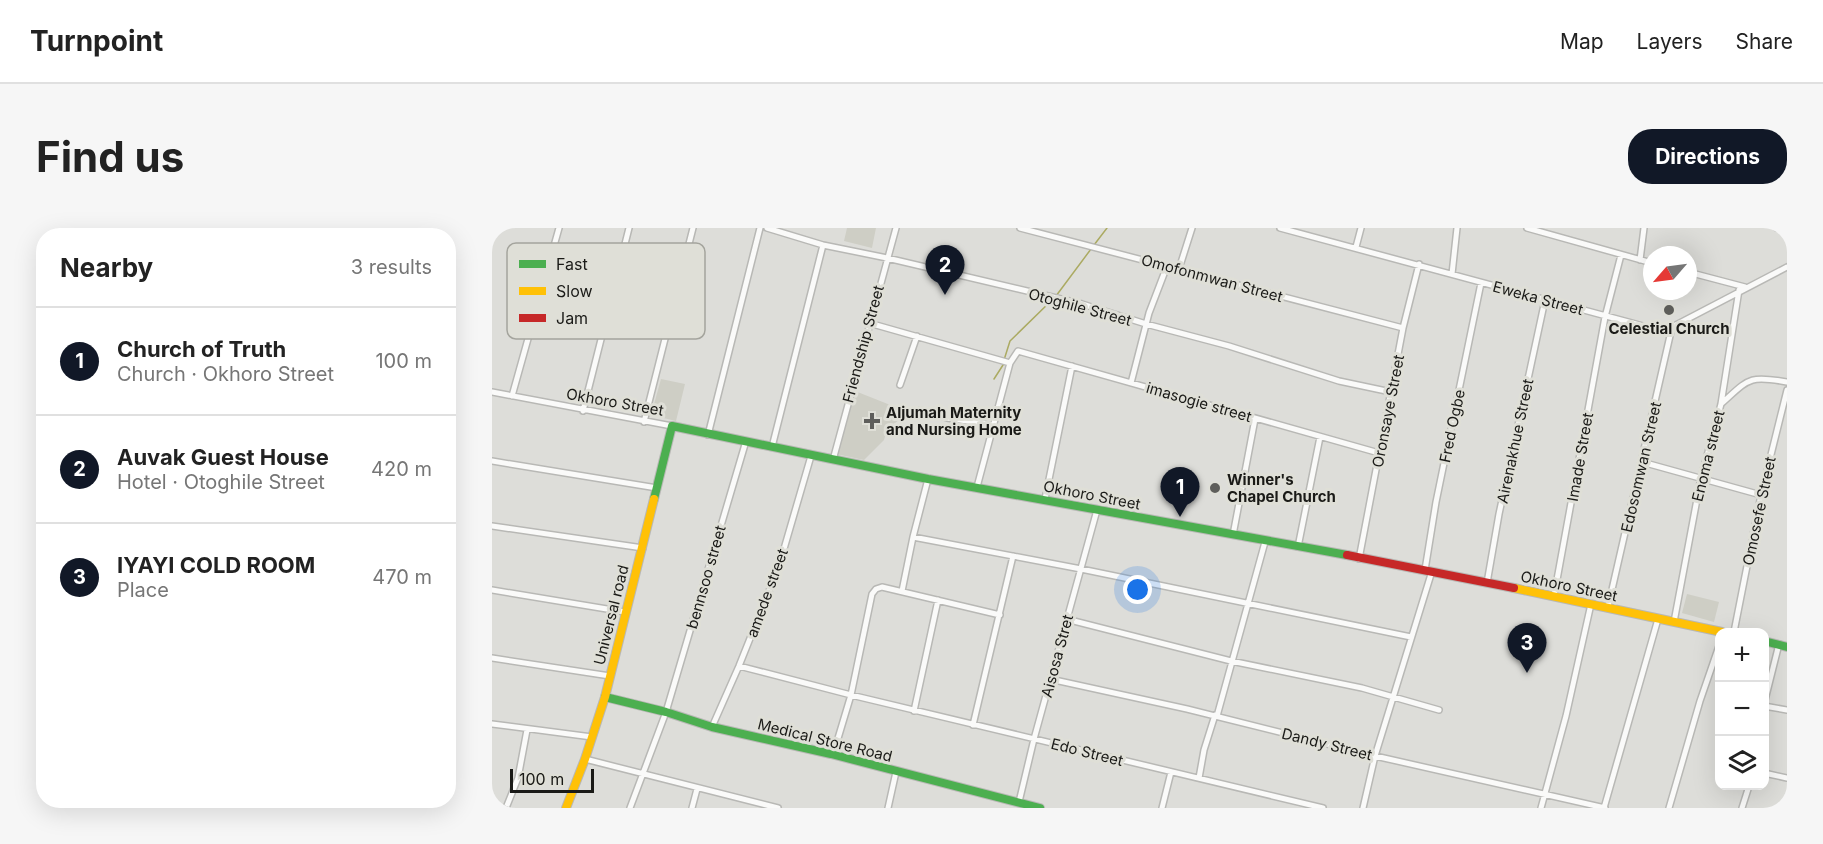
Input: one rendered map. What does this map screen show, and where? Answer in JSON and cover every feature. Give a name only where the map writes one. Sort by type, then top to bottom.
[{"type":"street","points":[[555,243],[559,228]]},
{"type":"street","points":[[625,243],[629,228]]},
{"type":"street","points":[[689,243],[693,228]]},
{"type":"street","points":[[708,435],[760,228]]},
{"type":"street","name":"Otoghile Street","points":[[767,228],[823,245],[1082,304],[1229,346],[1339,381],[1391,392]]},
{"type":"street","name":"Friendship Street","points":[[832,460],[896,228]]},
{"type":"street","name":"Omofonmwan Street","points":[[1020,228],[1403,328]]},
{"type":"street","points":[[1179,269],[1192,228]]},
{"type":"street","name":"Eweka Street","points":[[1280,228],[1419,264],[1605,317],[1647,327],[1672,327]]},
{"type":"street","points":[[1356,247],[1360,228]]},
{"type":"street","points":[[1452,274],[1456,228]]},
{"type":"street","points":[[1527,228],[1547,231],[1643,261]]},
{"type":"street","points":[[1640,260],[1644,228]]},
{"type":"street","points":[[1777,228],[1787,231]]},
{"type":"street","points":[[772,447],[823,245]]},
{"type":"street","name":"Imade Street","points":[[1554,596],[1605,317],[1621,255]]},
{"type":"street","name":"Oronsaye Street","points":[[1359,559],[1403,328],[1419,264]]},
{"type":"street","points":[[1131,383],[1146,324],[1167,266]]},
{"type":"street","points":[[1672,327],[1787,267]]},
{"type":"street","points":[[1697,275],[1742,289]]},
{"type":"street","name":"Fred Ogbe","points":[[1363,808],[1375,756],[1394,698],[1428,570],[1436,502],[1481,283]]},
{"type":"street","name":"Enoma street","points":[[1674,622],[1701,478],[1721,404],[1742,289]]},
{"type":"street","name":"Airenakhue Street","points":[[1487,583],[1499,514],[1545,300]]},
{"type":"street","points":[[869,322],[1011,363],[977,487]]},
{"type":"street","name":"Edosomwan Street","points":[[1608,607],[1672,327]]},
{"type":"street","points":[[900,385],[916,336]]},
{"type":"street","points":[[512,396],[528,339]]},
{"type":"street","points":[[583,411],[601,339]]},
{"type":"street","points":[[644,422],[665,339]]},
{"type":"street","name":"imasogie street","points":[[1011,363],[1018,351],[1379,453]]},
{"type":"street","points":[[1045,499],[1072,366]]},
{"type":"street","points":[[1721,404],[1749,380],[1766,378],[1787,382]]},
{"type":"street","name":"Omosefe Street","points":[[1735,628],[1761,495],[1787,390]]},
{"type":"street","name":"Okhoro Street","points":[[492,393],[672,426],[928,479],[1428,570],[1715,631]]},
{"type":"street","points":[[920,410],[947,418],[994,425]]},
{"type":"street","points":[[1233,536],[1255,419]]},
{"type":"street","name":"Universal road","points":[[566,808],[605,697],[672,426]]},
{"type":"street","points":[[1298,547],[1320,437]]},
{"type":"street","name":"bennsoo street","points":[[630,808],[666,712],[746,441]]},
{"type":"street","name":"amede street","points":[[712,727],[779,566],[811,456]]},
{"type":"street","points":[[492,461],[657,488]]},
{"type":"street","points":[[1642,462],[1761,495]]},
{"type":"street","points":[[902,591],[928,479]]},
{"type":"street","name":"Aisosa Stret","points":[[1023,805],[1034,739],[1097,510]]},
{"type":"street","points":[[492,526],[643,548]]},
{"type":"street","points":[[913,537],[1081,569],[1411,638]]},
{"type":"street","points":[[1199,778],[1204,750],[1216,716],[1265,542]]},
{"type":"street","points":[[973,725],[1013,556]]},
{"type":"street","points":[[833,755],[851,695],[872,594],[876,589],[882,587],[902,591],[1000,615]]},
{"type":"street","points":[[492,590],[625,612]]},
{"type":"street","points":[[914,711],[938,600]]},
{"type":"street","points":[[1541,808],[1566,716],[1591,604]]},
{"type":"street","points":[[1604,808],[1658,619]]},
{"type":"street","points":[[1066,620],[1231,661],[1362,688],[1439,710]]},
{"type":"street","points":[[1769,689],[1783,645]]},
{"type":"street","points":[[1669,808],[1715,655]]},
{"type":"street","points":[[492,658],[610,676]]},
{"type":"street","name":"Edo Street","points":[[739,666],[914,711],[1318,808]]},
{"type":"street","name":"Dandy Street","points":[[1050,679],[1604,808]]},
{"type":"street","name":"Medical Store Road","points":[[605,697],[666,712],[712,727],[833,755],[1040,808]]},
{"type":"street","points":[[1769,706],[1787,710]]},
{"type":"street","points":[[492,724],[592,737]]},
{"type":"street","points":[[506,808],[518,778],[527,730]]},
{"type":"street","points":[[585,759],[761,806],[778,808]]},
{"type":"street","points":[[888,808],[896,772]]},
{"type":"street","points":[[1162,808],[1171,772]]},
{"type":"street","points":[[1769,774],[1787,778]]},
{"type":"street","points":[[692,808],[698,789]]},
{"type":"street","points":[[1742,808],[1748,790]]},
{"type":"shaded area","points":[[847,228],[876,228],[872,248],[844,241]]},
{"type":"shaded area","points":[[661,379],[685,384],[676,421],[651,415]]},
{"type":"shaded area","name":"Aljumah Maternity and Nursing Home","points":[[855,391],[908,412],[887,430],[884,440],[864,460],[836,454]]},
{"type":"shaded area","points":[[1687,594],[1719,602],[1714,622],[1682,613]]},
{"type":"waterway","points":[[1094,245],[1107,228]]},
{"type":"waterway","points":[[1056,296],[1091,249]]},
{"type":"waterway","points":[[1004,360],[1010,341],[1053,299]]},
{"type":"waterway","points":[[994,379],[1003,365]]},
{"type":"traffic: fast","points":[[654,499],[672,426],[928,479],[1347,555]]},
{"type":"traffic: fast","points":[[1769,642],[1787,647]]},
{"type":"traffic: fast","points":[[605,697],[666,712],[712,727],[831,754],[1040,808]]},
{"type":"traffic: slow","points":[[566,808],[605,697],[654,499]]},
{"type":"traffic: slow","points":[[1514,588],[1715,631]]},
{"type":"traffic: jam","points":[[1347,555],[1514,588]]},
{"type":"place","name":"Auvak Guest House","points":[[945,295]]},
{"type":"place","name":"Celestial Church","points":[[1669,310]]},
{"type":"place","name":"Aljumah Maternity and Nursing Home","points":[[872,421]]},
{"type":"place","name":"Winner's Chapel Church","points":[[1215,488]]},
{"type":"place","name":"Church of Truth","points":[[1180,517]]},
{"type":"place","name":"IYAYI COLD ROOM","points":[[1527,673]]}]
